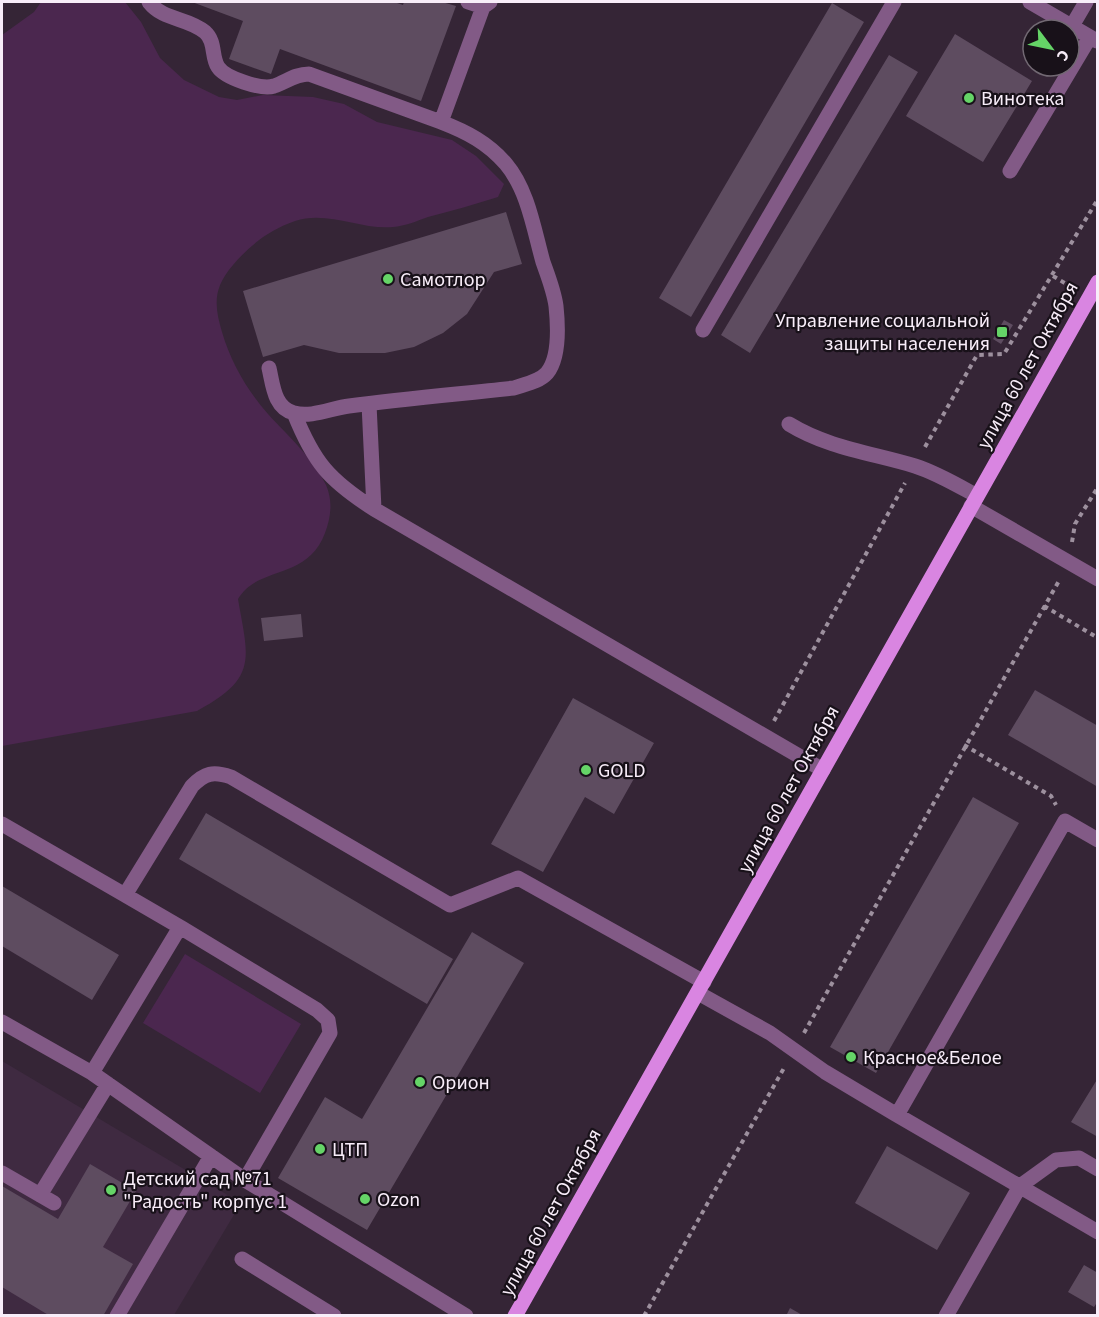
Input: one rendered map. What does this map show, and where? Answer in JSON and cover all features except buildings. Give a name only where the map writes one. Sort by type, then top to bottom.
[{"type":"main road","name":"улица 60 лет Октября","points":[[515,1316],[1098,282]]},
{"type":"street","points":[[149,2],[157,12],[195,26],[207,33],[213,44],[215,61],[219,69],[228,75],[264,87],[272,87],[302,74],[309,74],[463,130],[492,150],[506,165],[521,189],[556,304],[557,329],[554,360],[546,373],[535,381],[514,388],[369,404],[308,414],[294,413],[281,406],[274,394],[269,368]]},
{"type":"street","points":[[441,122],[487,4],[468,2]]},
{"type":"street","points":[[703,330],[894,2]]},
{"type":"street","points":[[1030,2],[1058,18]]},
{"type":"street","points":[[1077,18],[1086,2]]},
{"type":"street","points":[[1010,171],[1094,39],[1081,31]]},
{"type":"street","points":[[369,404],[374,509]]},
{"type":"street","points":[[294,413],[308,449],[328,476],[345,491],[823,770]]},
{"type":"street","points":[[789,424],[804,434],[837,446],[940,475],[974,501],[1098,579]]},
{"type":"street","points":[[125,895],[192,786],[202,775],[216,772],[231,777],[450,905],[518,878],[701,988],[825,1072],[1098,1233]]},
{"type":"street","points":[[897,1115],[1065,822],[1098,840]]},
{"type":"street","points":[[2,824],[180,927],[317,1010],[328,1020],[330,1033],[325,1046],[245,1180]]},
{"type":"street","points":[[92,1073],[180,927]]},
{"type":"street","points":[[2,1022],[92,1073],[245,1180],[466,1316]]},
{"type":"street","points":[[2,1173],[47,1199],[108,1084]]},
{"type":"street","points":[[117,1316],[211,1156]]},
{"type":"street","points":[[946,1316],[1020,1186],[1056,1160],[1079,1158],[1098,1169]]},
{"type":"street","points":[[242,1259],[334,1316]]},
{"type":"path","points":[[1075,524],[1098,487]]},
{"type":"path","points":[[644,1316],[1044,606],[1098,638]]},
{"type":"path","points":[[964,745],[1051,796],[1065,822]]},
{"type":"shaded area","points":[[41,2],[125,2],[141,22],[160,58],[184,80],[219,97],[237,100],[263,95],[313,97],[344,104],[377,122],[452,140],[476,156],[504,184],[498,197],[397,226],[369,226],[319,218],[295,221],[268,234],[239,258],[226,273],[217,297],[222,332],[230,355],[253,395],[321,475],[330,497],[329,521],[325,533],[317,548],[307,559],[258,581],[247,588],[238,599],[245,637],[244,665],[240,677],[217,699],[197,711],[2,746],[2,35],[34,12]]},
{"type":"shaded area","points":[[185,954],[301,1024],[260,1093],[143,1023]]},
{"type":"shaded area","name":"Детский сад №71 \"Радость\" корпус 1","points":[[2,1061],[241,1203],[174,1315],[2,1316]]},
{"type":"place","name":"Винотека","points":[[969,98]]},
{"type":"place","name":"Самотлор","points":[[388,279]]},
{"type":"place","name":"Управление социальной защиты населения","points":[[1002,332]]},
{"type":"place","name":"GOLD","points":[[586,770]]},
{"type":"place","name":"Красное&Белое","points":[[851,1057]]},
{"type":"place","name":"Орион","points":[[420,1082]]},
{"type":"place","name":"ЦТП","points":[[320,1149]]},
{"type":"place","name":"Детский сад №71 \"Радость\" корпус 1","points":[[111,1190]]},
{"type":"place","name":"Ozon","points":[[365,1199]]}]
